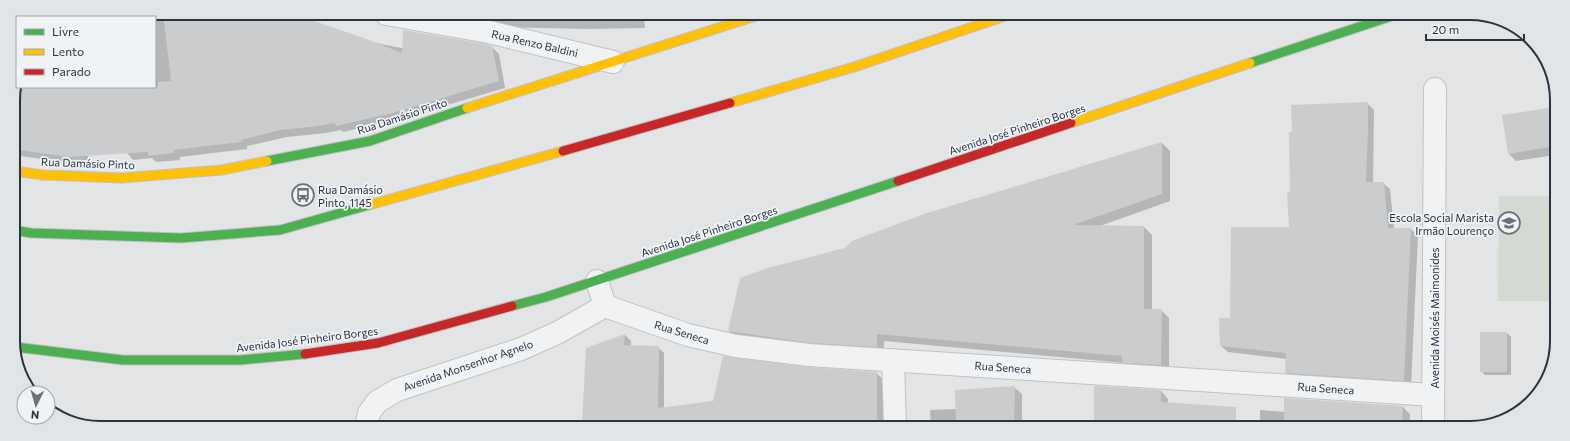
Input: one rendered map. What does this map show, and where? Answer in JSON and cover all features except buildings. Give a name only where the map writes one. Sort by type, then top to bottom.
[{"type":"main road","name":"Rua Damásio Pinto","points":[[20,172],[42,175],[121,178],[222,170],[370,141],[512,93],[743,20]]},
{"type":"main road","points":[[20,231],[31,233],[181,238],[280,230],[538,158],[854,67],[993,20]]},
{"type":"main road","name":"Avenida José Pinheiro Borges","points":[[21,348],[123,360],[241,360],[304,354],[378,343],[538,300],[597,281],[1380,20]]},
{"type":"street","name":"Rua Renzo Baldini","points":[[420,20],[489,32],[613,62]]},
{"type":"street","name":"Avenida Moisés Maimonides","points":[[1434,421],[1435,89]]},
{"type":"street","points":[[597,281],[605,306]]},
{"type":"street","name":"Rua Seneca","points":[[605,306],[688,335],[736,346],[809,355],[1433,395]]},
{"type":"street","name":"Avenida Monsenhor Agnelo","points":[[367,421],[369,413],[376,402],[397,390],[521,349],[557,333],[605,306]]},
{"type":"street","points":[[894,360],[895,421]]},
{"type":"shaded area","points":[[1499,196],[1550,196],[1550,301],[1498,301]]},
{"type":"traffic: fast","points":[[1250,63],[1380,20]]},
{"type":"traffic: fast","points":[[267,161],[370,141],[467,108]]},
{"type":"traffic: fast","points":[[512,306],[546,297],[898,181]]},
{"type":"traffic: fast","points":[[20,231],[31,233],[181,238],[280,230],[369,205]]},
{"type":"traffic: fast","points":[[21,348],[123,360],[241,360],[305,354]]},
{"type":"traffic: slow","points":[[467,108],[743,20]]},
{"type":"traffic: slow","points":[[730,103],[854,67],[993,20]]},
{"type":"traffic: slow","points":[[1071,123],[1250,63]]},
{"type":"traffic: slow","points":[[369,205],[563,151]]},
{"type":"traffic: slow","points":[[20,172],[43,175],[121,178],[222,170],[267,161]]},
{"type":"traffic: jam","points":[[563,151],[730,103]]},
{"type":"traffic: jam","points":[[898,181],[1071,123]]},
{"type":"traffic: jam","points":[[305,354],[378,343],[512,306]]},
{"type":"place","name":"Rua Damásio Pinto, 1145","points":[[303,195]]},
{"type":"place","name":"Escola Social Marista Irmão Lourenço","points":[[1509,223]]}]
